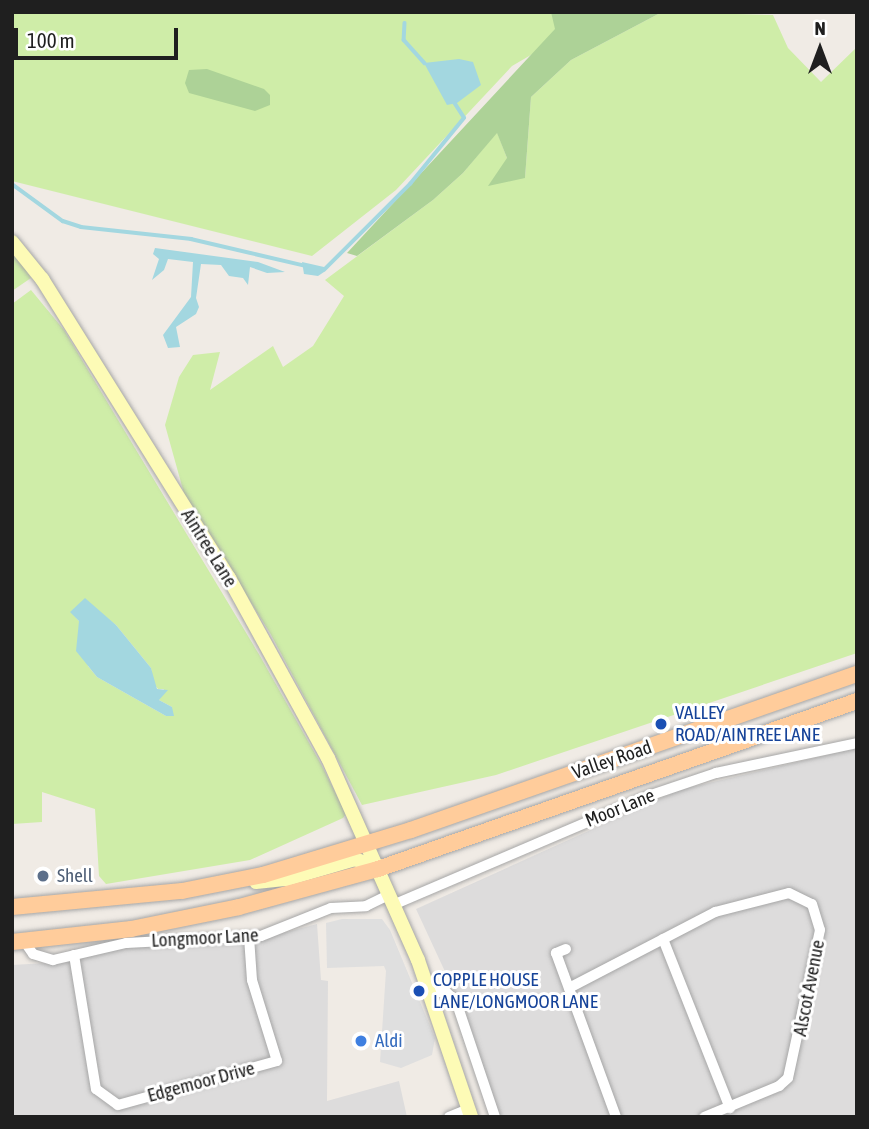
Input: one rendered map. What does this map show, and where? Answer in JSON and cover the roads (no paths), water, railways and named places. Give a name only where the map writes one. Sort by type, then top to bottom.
[{"type":"main road","name":"Aintree Lane","points":[[12,242],[42,279],[229,578],[328,758],[368,843],[430,992],[470,1113]]},
{"type":"main road","name":"Valley Road","points":[[368,843],[857,674]]},
{"type":"main road","name":"Valley Road","points":[[378,869],[857,701]]},
{"type":"main road","points":[[222,885],[368,843]]},
{"type":"main road","points":[[12,907],[287,878],[355,859],[369,861],[378,869]]},
{"type":"main road","name":"Longmoor Lane","points":[[18,942],[144,926],[239,907],[378,869]]},
{"type":"street","name":"Moor Lane","points":[[391,900],[651,795],[716,773],[857,743]]},
{"type":"street","name":"Alscot Avenue","points":[[569,988],[715,912],[789,893],[803,897],[818,915],[820,930],[794,1067],[779,1086],[704,1117]]},
{"type":"street","name":"Longmoor Lane","points":[[18,942],[44,959],[140,942],[249,937],[274,934],[331,908],[366,906],[391,900]]},
{"type":"street","name":"Edgemoor Drive","points":[[74,955],[96,1089],[118,1105],[277,1061],[252,980],[249,937]]},
{"type":"street","points":[[663,939],[730,1108]]},
{"type":"street","points":[[566,949],[556,953],[616,1117]]},
{"type":"street","points":[[430,992],[446,992],[456,1001],[495,1117]]},
{"type":"street","points":[[449,1117],[470,1113]]},
{"type":"water","points":[[459,59],[473,62],[481,85],[457,103],[447,105],[424,63]]},
{"type":"water","points":[[155,248],[258,262],[285,272],[267,273],[250,267],[248,285],[243,278],[229,276],[221,265],[201,264],[196,298],[199,307],[196,314],[176,327],[180,347],[168,348],[163,335],[191,297],[193,262],[168,259],[164,270],[152,280],[159,259],[153,254]]},
{"type":"water","points":[[302,262],[324,267],[324,272],[318,276],[304,274]]},
{"type":"water","points":[[85,598],[116,625],[151,668],[157,689],[168,690],[159,700],[172,707],[174,716],[166,716],[97,677],[76,651],[79,621],[70,612]]},
{"type":"waterway","points":[[405,23],[404,40],[425,63]]},
{"type":"waterway","points":[[324,270],[410,184],[464,118],[455,104]]},
{"type":"waterway","points":[[12,184],[63,221],[81,227],[191,239],[302,265]]},
{"type":"place","name":"VALLEY ROAD/AINTREE LANE","points":[[661,724]]},
{"type":"place","name":"Shell","points":[[43,876]]},
{"type":"place","name":"COPPLE HOUSE LANE/LONGMOOR LANE","points":[[419,991]]},
{"type":"place","name":"Aldi","points":[[361,1041]]}]
